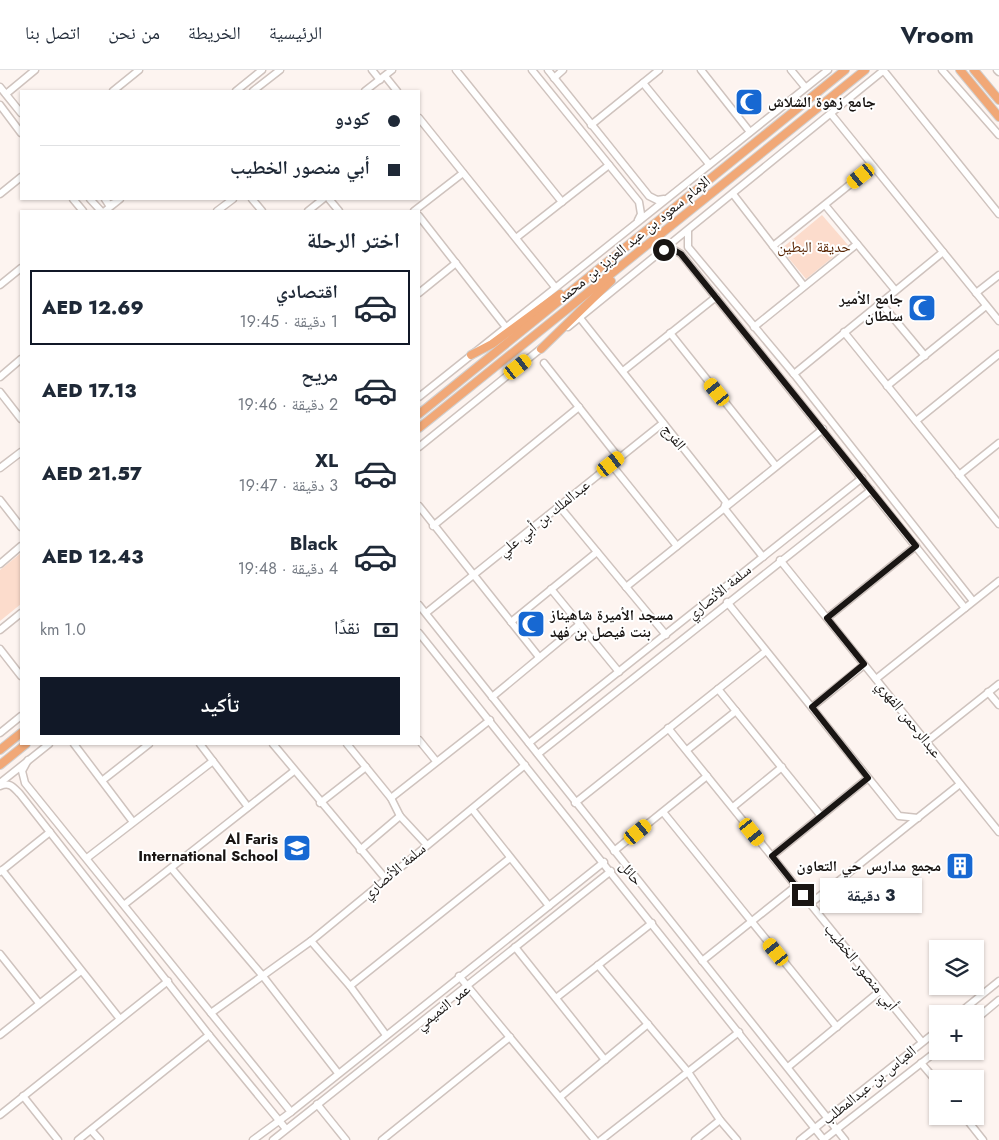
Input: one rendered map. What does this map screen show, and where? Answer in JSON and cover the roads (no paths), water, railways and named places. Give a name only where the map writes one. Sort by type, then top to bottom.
[{"type":"main road","name":"الإمام سعود بن عبد العزيز بن محمد","points":[[420,413],[846,70]]},
{"type":"main road","name":"الإمام سعود بن عبد العزيز بن محمد","points":[[420,427],[866,70]]},
{"type":"main road","points":[[960,70],[999,117]]},
{"type":"main road","points":[[974,70],[999,100]]},
{"type":"main road","points":[[541,349],[602,291],[624,265]]},
{"type":"main road","points":[[471,355],[492,344],[546,302],[581,282]]},
{"type":"main road","points":[[0,750],[20,734]]},
{"type":"main road","points":[[0,765],[25,745]]},
{"type":"street","points":[[6,94],[35,70]]},
{"type":"street","points":[[114,90],[131,72],[139,70]]},
{"type":"street","points":[[239,90],[262,70]]},
{"type":"street","points":[[254,90],[280,70]]},
{"type":"street","points":[[372,70],[396,90]]},
{"type":"street","points":[[366,90],[392,70]]},
{"type":"street","points":[[456,70],[562,202]]},
{"type":"street","points":[[532,70],[635,198],[641,208],[637,221]]},
{"type":"street","points":[[548,70],[645,192],[657,200],[665,199]]},
{"type":"street","points":[[554,78],[563,70]]},
{"type":"street","points":[[591,125],[659,70]]},
{"type":"street","points":[[701,70],[750,132]]},
{"type":"street","points":[[791,70],[805,88]]},
{"type":"street","name":"الإمام سعود بن عبد العزيز بن محمد","points":[[420,396],[505,326],[828,70]]},
{"type":"street","points":[[884,70],[999,214]]},
{"type":"street","name":"الإمام سعود بن عبد العزيز بن محمد","points":[[420,446],[688,231],[884,70]]},
{"type":"street","points":[[944,70],[997,134]]},
{"type":"street","points":[[944,70],[997,134]]},
{"type":"street","points":[[643,83],[709,164]]},
{"type":"street","points":[[0,87],[20,112]]},
{"type":"street","points":[[0,105],[20,132]]},
{"type":"street","points":[[831,114],[999,321]]},
{"type":"street","points":[[420,119],[555,287]]},
{"type":"street","points":[[516,238],[609,165]]},
{"type":"street","points":[[773,246],[873,166]]},
{"type":"street","points":[[416,210],[463,172]]},
{"type":"street","points":[[0,194],[20,178]]},
{"type":"street","points":[[635,198],[643,199],[645,192]]},
{"type":"street","points":[[733,194],[804,286]]},
{"type":"street","points":[[106,200],[109,204],[119,200]]},
{"type":"street","points":[[106,210],[119,200]]},
{"type":"street","points":[[219,210],[232,200]]},
{"type":"street","points":[[253,200],[261,210]]},
{"type":"street","points":[[309,210],[322,200]]},
{"type":"street","points":[[330,200],[338,210]]},
{"type":"street","points":[[825,205],[895,290]]},
{"type":"street","points":[[420,217],[505,326]]},
{"type":"street","points":[[688,231],[688,247],[794,374],[973,601]]},
{"type":"street","points":[[754,327],[857,244]]},
{"type":"street","points":[[664,250],[674,250],[681,254],[965,608]]},
{"type":"street","points":[[794,374],[943,252]]},
{"type":"street","points":[[420,292],[456,263]]},
{"type":"street","points":[[0,286],[20,269]]},
{"type":"street","points":[[976,293],[999,275]]},
{"type":"street","points":[[622,372],[716,297]]},
{"type":"street","points":[[880,302],[925,356]]},
{"type":"street","points":[[887,386],[986,306]]},
{"type":"street","name":"الفرج","points":[[580,318],[726,502],[724,508],[763,557]]},
{"type":"street","points":[[844,332],[999,524]]},
{"type":"street","points":[[670,333],[776,466]]},
{"type":"street","points":[[916,422],[999,354]]},
{"type":"street","points":[[0,376],[20,360]]},
{"type":"street","points":[[544,362],[619,458]]},
{"type":"street","points":[[0,392],[20,418]]},
{"type":"street","points":[[433,526],[579,408]]},
{"type":"street","name":"عبدالملك بن أبي علي","points":[[426,613],[663,423]]},
{"type":"street","points":[[626,587],[823,429]]},
{"type":"street","points":[[959,475],[999,442]]},
{"type":"street","points":[[0,468],[20,453]]},
{"type":"street","points":[[611,464],[677,546]]},
{"type":"street","name":"سلمة الأنصاري","points":[[529,743],[862,478]]},
{"type":"street","points":[[851,487],[862,488],[861,498]]},
{"type":"street","name":"سلمة الأنصاري","points":[[538,754],[780,560],[871,490]]},
{"type":"street","points":[[0,500],[20,526]]},
{"type":"street","points":[[559,506],[666,635]]},
{"type":"street","points":[[420,507],[540,657]]},
{"type":"street","points":[[827,618],[916,546]]},
{"type":"street","points":[[0,564],[20,547]]},
{"type":"street","points":[[511,622],[597,552]]},
{"type":"street","name":"عبدالرحمن الفهري","points":[[780,560],[999,832]]},
{"type":"street","points":[[876,679],[999,581]]},
{"type":"street","points":[[551,589],[619,672]]},
{"type":"street","points":[[728,602],[899,816],[918,818]]},
{"type":"street","name":"حائل","points":[[420,606],[845,1140]]},
{"type":"street","points":[[0,630],[20,614]]},
{"type":"street","points":[[492,697],[580,624]]},
{"type":"street","name":"حائل","points":[[420,634],[604,862],[823,1140]]},
{"type":"street","points":[[0,649],[20,675]]},
{"type":"street","points":[[575,803],[766,651]]},
{"type":"street","points":[[812,707],[864,664]]},
{"type":"street","points":[[926,742],[999,684]]},
{"type":"street","points":[[718,689],[821,816]]},
{"type":"street","points":[[988,692],[999,706]]},
{"type":"street","points":[[687,750],[736,711]]},
{"type":"street","points":[[0,733],[20,717]]},
{"type":"street","points":[[391,798],[490,720]]},
{"type":"street","name":"أبي منصور الخطيب","points":[[668,728],[922,1042]]},
{"type":"street","points":[[420,741],[436,761]]},
{"type":"street","points":[[0,784],[48,745]]},
{"type":"street","points":[[75,745],[134,822]]},
{"type":"street","points":[[103,780],[148,745]]},
{"type":"street","points":[[201,745],[248,806]]},
{"type":"street","points":[[274,745],[320,803],[385,878]]},
{"type":"street","points":[[348,745],[391,798],[400,816],[426,844]]},
{"type":"street","points":[[28,760],[22,772],[25,783],[88,858],[291,1112]]},
{"type":"street","points":[[88,858],[213,761]]},
{"type":"street","name":"سلمة الأنصاري","points":[[211,1013],[311,941],[426,844],[526,765]]},
{"type":"street","points":[[320,803],[366,767]]},
{"type":"street","points":[[733,808],[782,767]]},
{"type":"street","points":[[125,904],[294,771]]},
{"type":"street","points":[[614,851],[707,776]]},
{"type":"street","points":[[772,856],[868,778]]},
{"type":"street","points":[[0,784],[12,786],[286,1129]]},
{"type":"street","points":[[811,903],[960,784]]},
{"type":"street","points":[[472,809],[549,906]]},
{"type":"street","points":[[663,812],[837,1027]]},
{"type":"street","points":[[360,850],[400,816]]},
{"type":"street","points":[[50,832],[1,871],[120,1019]]},
{"type":"street","points":[[350,986],[510,858]]},
{"type":"street","points":[[253,1140],[291,1112],[604,862]]},
{"type":"street","points":[[172,868],[262,975],[338,1073]]},
{"type":"street","name":"عمر التميمي","points":[[273,1140],[610,871]]},
{"type":"street","points":[[702,960],[796,886]]},
{"type":"street","points":[[556,998],[652,923]]},
{"type":"street","points":[[311,941],[350,986],[386,1035]]},
{"type":"street","points":[[515,947],[605,1060]]},
{"type":"street","points":[[0,954],[39,1003]]},
{"type":"street","points":[[598,965],[688,1072],[720,1120],[737,1140]]},
{"type":"street","points":[[0,1035],[81,971]]},
{"type":"street","points":[[460,976],[595,1140]]},
{"type":"street","points":[[0,1115],[168,980]]},
{"type":"street","points":[[969,1005],[999,981]]},
{"type":"street","points":[[788,1067],[880,991]]},
{"type":"street","points":[[984,1012],[999,1000]]},
{"type":"street","points":[[560,1097],[648,1024]]},
{"type":"street","points":[[601,1140],[739,1032]]},
{"type":"street","points":[[78,1140],[87,1137],[91,1130],[209,1035]]},
{"type":"street","points":[[382,1140],[390,1137],[510,1037]]},
{"type":"street","name":"العباس بن عبدالمطلب","points":[[800,1140],[929,1037]]},
{"type":"street","name":"العباس بن عبدالمطلب","points":[[823,1140],[929,1057]]},
{"type":"street","points":[[922,1063],[929,1072]]},
{"type":"street","points":[[24,1096],[58,1140]]},
{"type":"street","points":[[317,1104],[346,1140]]},
{"type":"street","points":[[696,1140],[720,1120]]},
{"type":"street","points":[[971,1125],[983,1140]]},
{"type":"street","points":[[91,1130],[100,1140]]},
{"type":"place","name":"جامع زهوة الشلاش","points":[[749,102]]},
{"type":"place","name":"جامع الأمير سلطان","points":[[922,308]]},
{"type":"place","name":"مسجد الأميرة شاهيناز بنت فيصل بن فهد","points":[[531,624]]},
{"type":"place","name":"Al Faris International School","points":[[297,848]]},
{"type":"place","name":"مجمع مدارس حي التعاون","points":[[960,866]]},
{"type":"park label","name":"حديقة البطين","points":[[814,247]]}]
